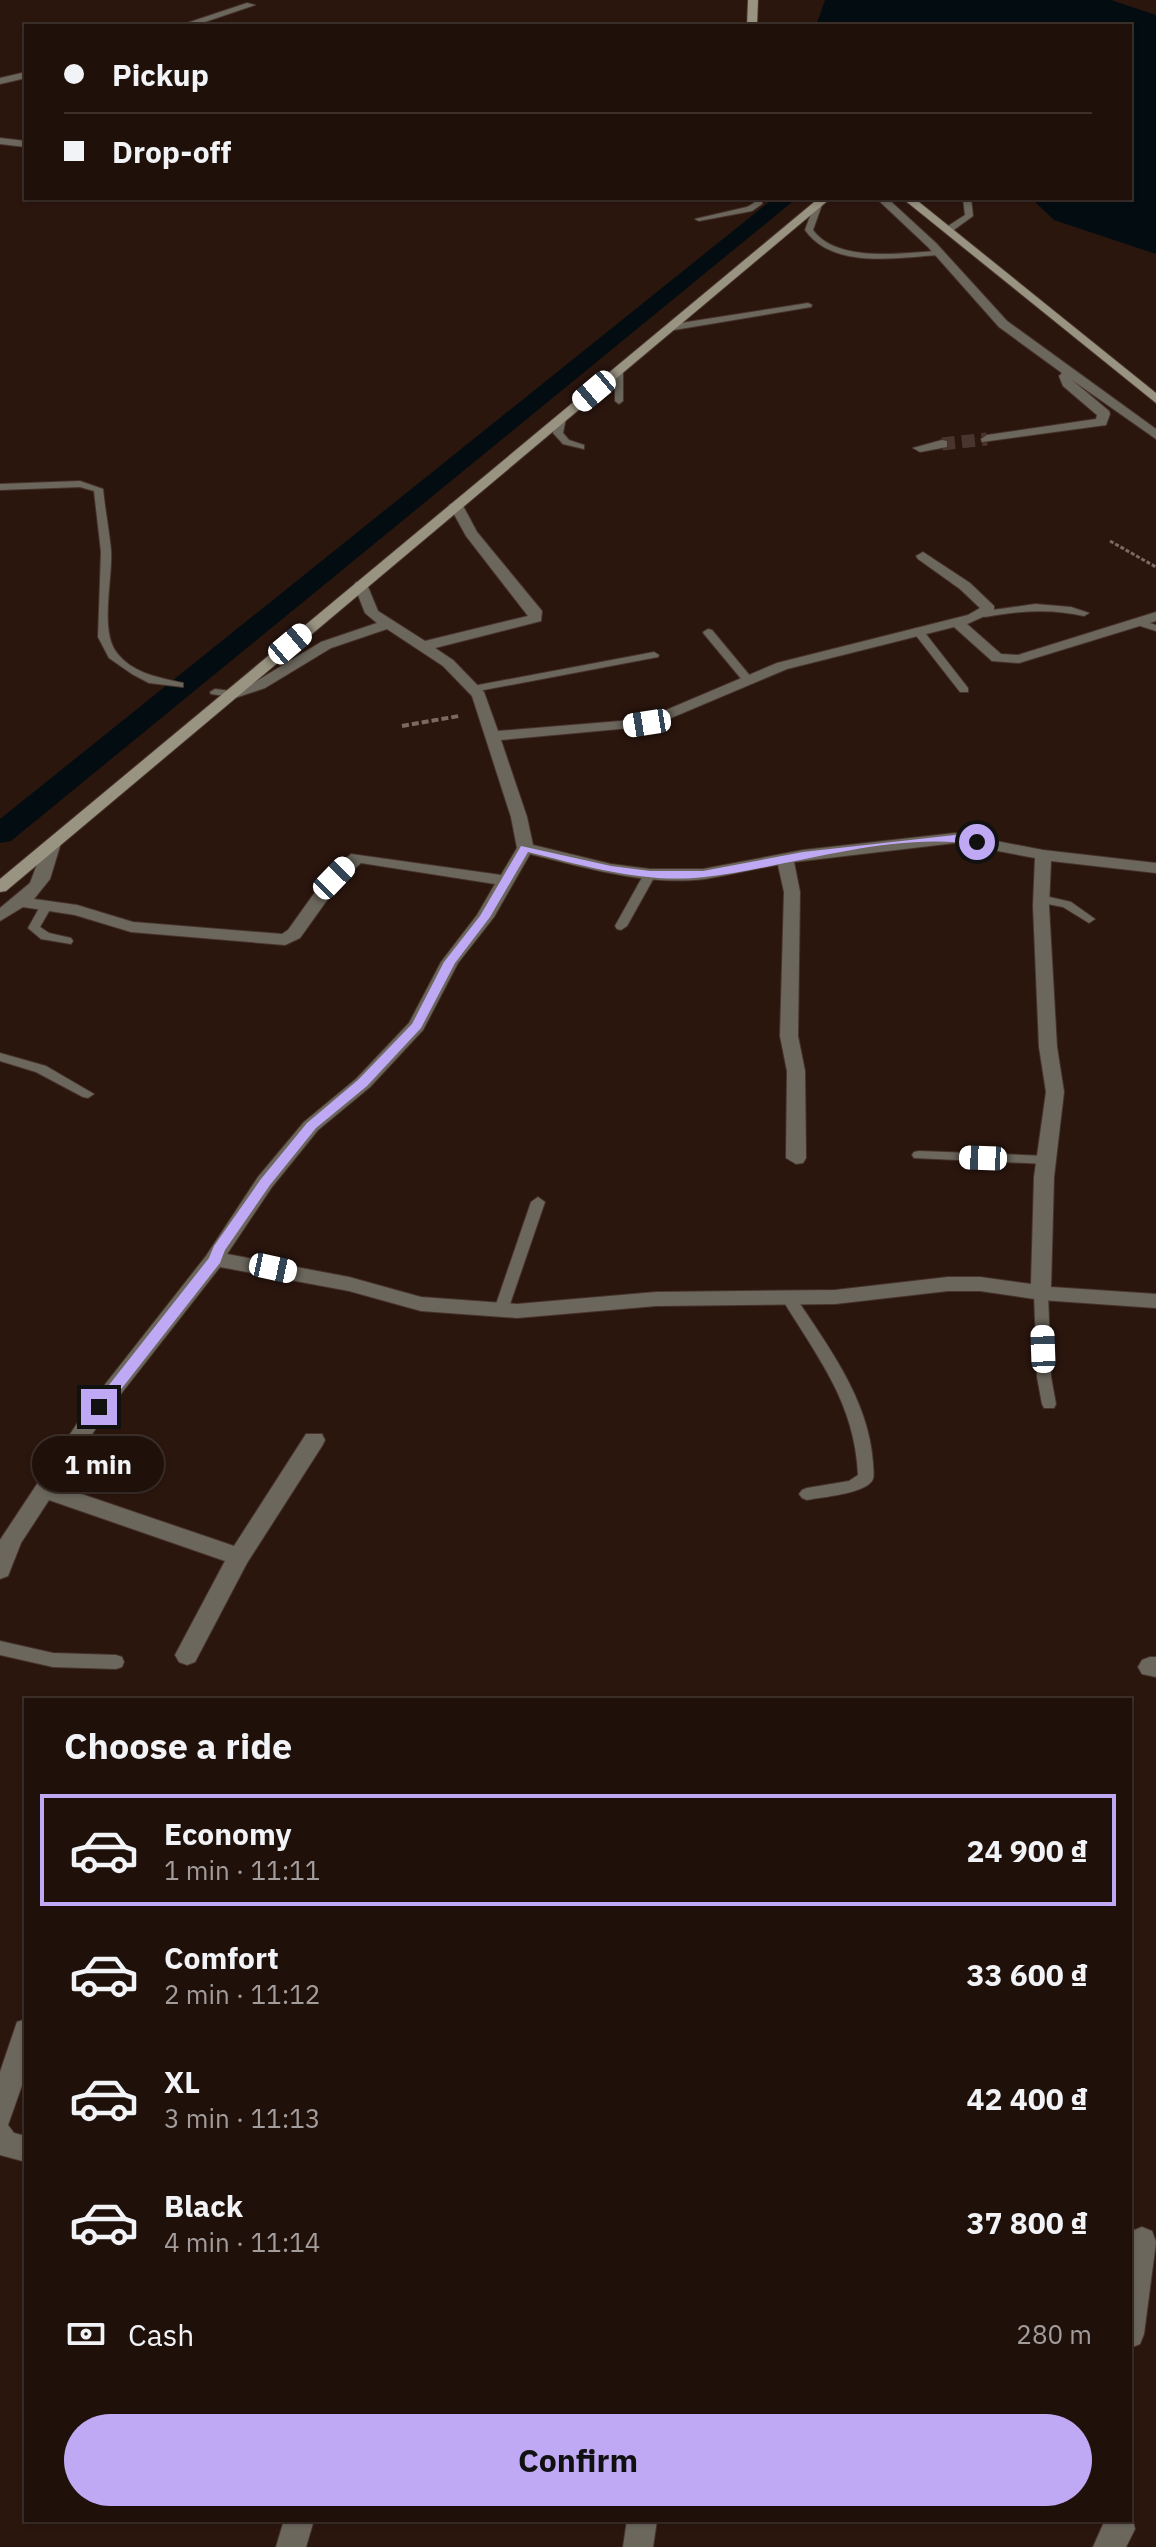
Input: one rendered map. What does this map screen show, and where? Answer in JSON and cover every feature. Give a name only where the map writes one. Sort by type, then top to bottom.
[{"type":"street","points":[[752,24],[753,0]]},
{"type":"street","points":[[189,24],[250,5]]},
{"type":"street","points":[[0,81],[24,75]]},
{"type":"street","points":[[0,141],[24,144]]},
{"type":"street","points":[[0,887],[823,200]]},
{"type":"street","points":[[883,200],[938,253],[1003,324],[1071,370],[1156,435]]},
{"type":"street","points":[[910,200],[1115,369],[1156,399]]},
{"type":"street","points":[[987,439],[1101,422],[1104,414],[1067,383],[1064,377],[1071,370]]},
{"type":"street","points":[[920,448],[942,444]]},
{"type":"street","points":[[424,646],[536,618],[535,611],[471,533],[456,505]]},
{"type":"street","points":[[491,736],[647,723],[782,666],[985,614],[989,609],[986,604],[923,556]]},
{"type":"street","points":[[0,1570],[11,1540],[99,1407],[215,1259],[265,1182],[311,1126],[363,1083],[417,1026],[450,962],[485,917],[525,848],[519,817],[484,711],[473,689],[448,663],[372,613],[361,585]]},
{"type":"street","points":[[957,622],[997,658],[1004,660],[1019,659],[1151,622]]},
{"type":"street","points":[[232,694],[260,685],[326,645],[388,624]]},
{"type":"street","points":[[525,848],[580,863],[650,874],[703,874],[785,859],[955,838],[1043,855],[1156,868]]},
{"type":"street","points":[[0,916],[31,894],[47,874],[53,843]]},
{"type":"street","points":[[1041,1293],[1047,1160],[1055,1092],[1048,1047],[1041,899],[1043,855]]},
{"type":"street","points":[[20,902],[77,910],[131,927],[285,940],[294,934],[334,878],[357,857],[505,881]]},
{"type":"street","points":[[785,859],[792,892],[789,1036],[796,1071],[796,1158]]},
{"type":"street","points":[[215,1259],[319,1278],[421,1304],[501,1310],[656,1299],[835,1297],[948,1284],[980,1284],[1041,1293],[1156,1301]]},
{"type":"street","points":[[187,1655],[239,1557],[314,1440]]},
{"type":"street","points":[[44,1490],[239,1557]]},
{"type":"street","points":[[0,2115],[24,2037]]},
{"type":"street","points":[[0,2135],[6,2144],[24,2148]]},
{"type":"street","points":[[1132,2319],[1143,2239]]},
{"type":"street","points":[[291,2547],[298,2522]]},
{"type":"street","points":[[638,2547],[642,2522]]},
{"type":"street","points":[[1108,2547],[1120,2529],[1120,2522]]},
{"type":"lane","points":[[699,219],[749,209],[758,204],[759,200]]},
{"type":"lane","points":[[823,200],[809,230],[817,242],[880,257],[938,253]]},
{"type":"lane","points":[[948,230],[969,216],[967,200]]},
{"type":"lane","points":[[668,328],[808,305]]},
{"type":"lane","points":[[619,370],[619,401]]},
{"type":"lane","points":[[562,418],[558,433],[566,442],[581,447]]},
{"type":"lane","points":[[0,487],[80,484],[98,489],[106,552],[103,637],[113,656],[136,672],[153,681],[179,685]]},
{"type":"lane","points":[[985,614],[1031,606],[1064,607],[1084,613]]},
{"type":"lane","points":[[918,631],[964,690]]},
{"type":"lane","points":[[708,632],[747,679]]},
{"type":"lane","points":[[473,689],[654,655]]},
{"type":"lane","points":[[215,692],[232,694]]},
{"type":"lane","points":[[621,926],[650,874]]},
{"type":"lane","points":[[1041,899],[1076,907],[1089,919]]},
{"type":"lane","points":[[46,906],[34,928],[45,936],[67,941]]},
{"type":"lane","points":[[0,1057],[41,1069],[88,1094]]},
{"type":"lane","points":[[919,1155],[1047,1160]]},
{"type":"lane","points":[[501,1310],[538,1202]]},
{"type":"lane","points":[[1041,1293],[1044,1377],[1049,1404]]},
{"type":"lane","points":[[789,1299],[842,1381],[860,1423],[866,1465],[866,1478],[852,1486],[807,1494]]},
{"type":"lane","points":[[0,1648],[53,1660],[116,1662]]},
{"type":"path","points":[[1110,541],[1156,567]]},
{"type":"path","points":[[402,726],[484,711]]},
{"type":"shaded area","points":[[825,0],[1111,0],[1156,15],[1156,254],[1054,220],[1033,200],[1132,200],[1132,24],[817,24]]},
{"type":"waterway","points":[[0,834],[785,200]]},
{"type":"tunnel","points":[[942,444],[987,439]]},
{"type":"route","points":[[99,1407],[215,1259],[265,1182],[311,1126],[363,1083],[417,1026],[450,962],[485,917],[525,848],[611,869],[650,874],[703,874],[803,855],[898,842],[955,838],[977,842]]}]
